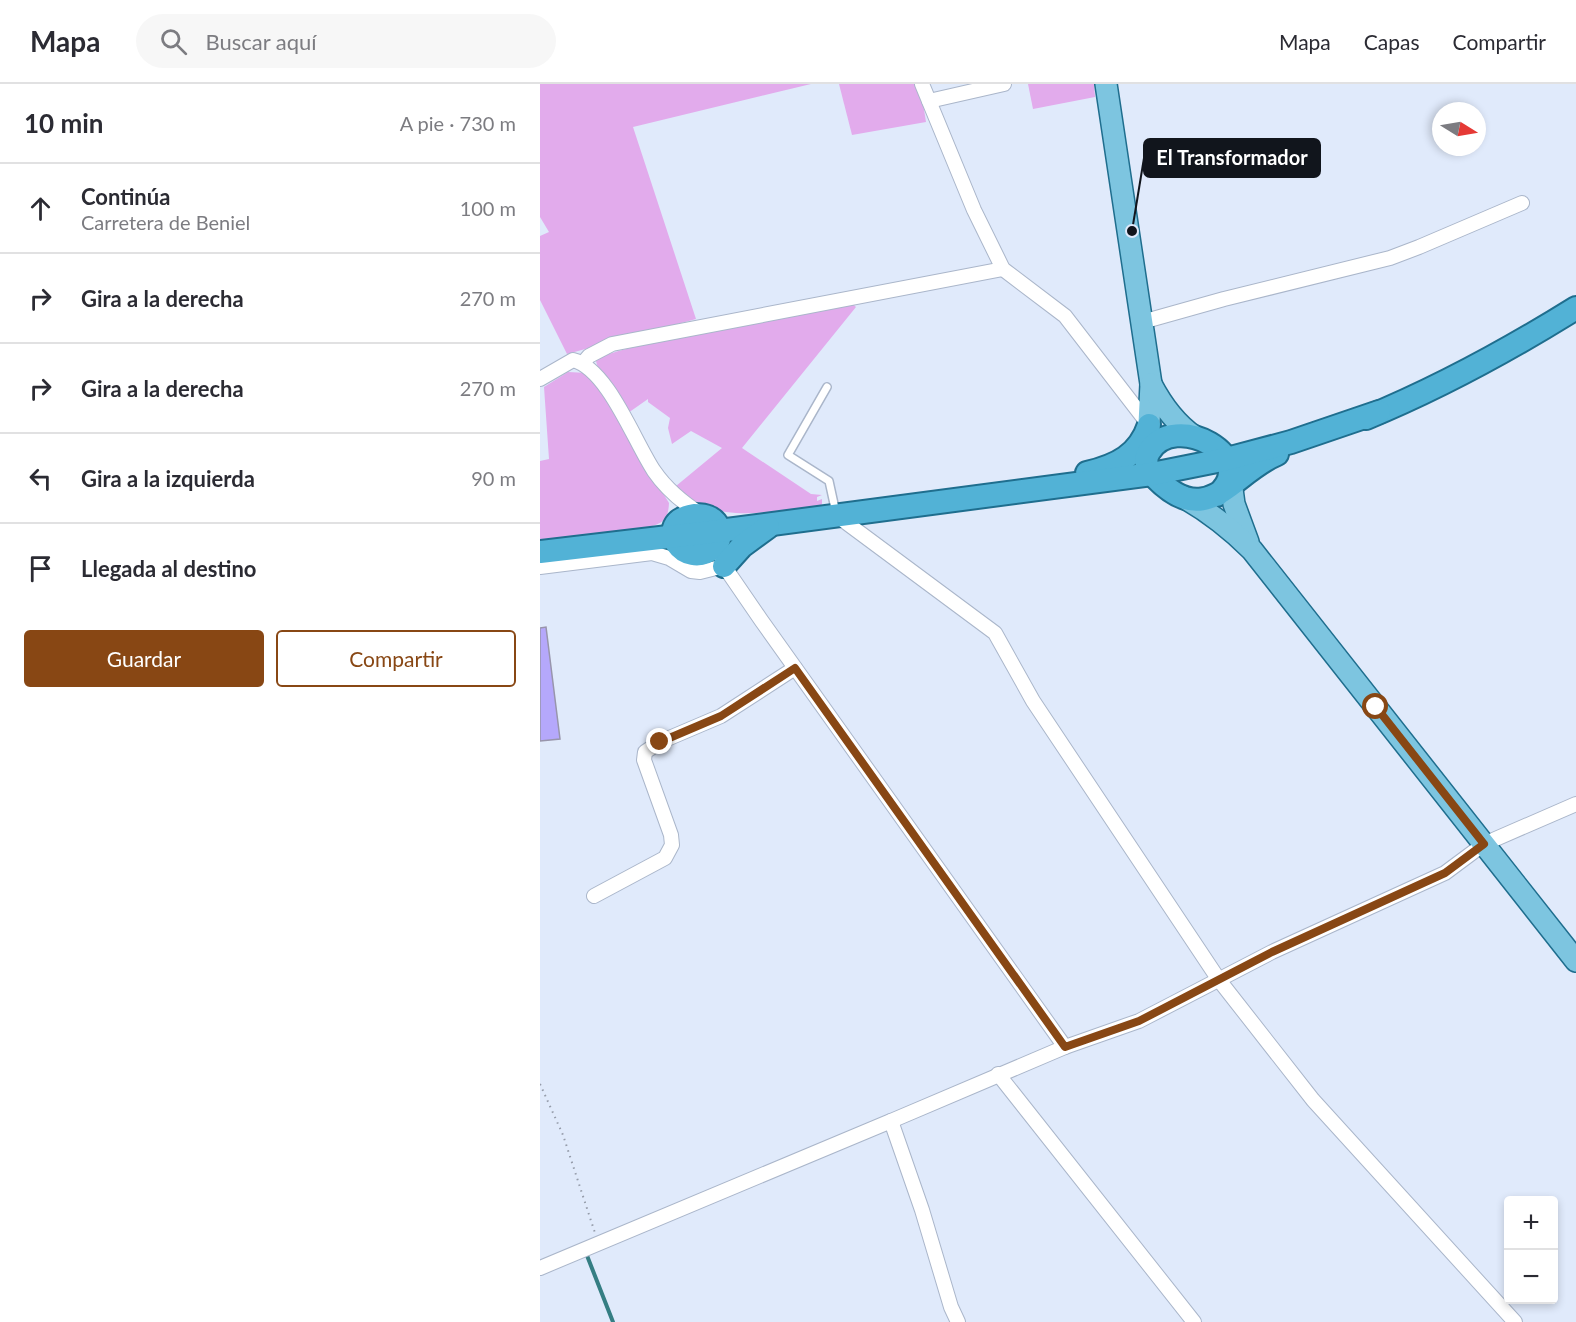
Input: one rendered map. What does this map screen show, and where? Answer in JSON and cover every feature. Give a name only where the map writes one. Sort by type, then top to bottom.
[{"type":"highway","points":[[540,552],[674,530],[778,522],[998,495],[1120,489],[1203,500],[1264,460],[1443,384],[1511,349],[1576,308]]},
{"type":"highway","points":[[998,495],[1093,472],[1181,435],[1237,443],[1286,436],[1379,412]]},
{"type":"highway","points":[[1195,437],[1217,448],[1231,482]]},
{"type":"highway","points":[[1150,447],[1231,482]]},
{"type":"highway","points":[[1150,447],[1183,497]]},
{"type":"highway","points":[[724,566],[754,535],[778,522]]},
{"type":"main road","points":[[1106,84],[1151,384],[1150,447]]},
{"type":"main road","points":[[1151,384],[1161,402],[1181,426],[1195,437]]},
{"type":"main road","points":[[1231,482],[1240,524],[1252,550]]},
{"type":"main road","points":[[1183,497],[1226,524],[1252,550],[1576,961]]},
{"type":"street","points":[[922,84],[974,210],[1003,269],[1065,316],[1150,447]]},
{"type":"street","points":[[929,101],[1004,84]]},
{"type":"street","points":[[1142,322],[1390,258],[1522,203]]},
{"type":"street","points":[[583,363],[589,356],[612,344],[1003,269]]},
{"type":"street","points":[[540,379],[573,360],[583,363],[602,380],[654,471],[674,530],[708,557],[724,566]]},
{"type":"street","points":[[674,530],[679,500],[713,526],[724,566],[1065,1047]]},
{"type":"street","points":[[836,515],[995,633],[1034,701],[1219,980],[1312,1100],[1515,1322]]},
{"type":"street","points":[[540,567],[652,554],[669,558],[691,571],[700,572],[724,566]]},
{"type":"street","points":[[594,896],[665,858],[672,845],[671,834],[644,760],[645,752],[660,742],[721,716],[795,668]]},
{"type":"street","points":[[540,1268],[998,1074],[1139,1021],[1272,952],[1445,873],[1484,844],[1576,804]]},
{"type":"street","points":[[998,1074],[1194,1322]]},
{"type":"street","points":[[891,1121],[922,1210],[951,1307],[958,1322]]},
{"type":"lane","points":[[827,387],[788,455],[829,481],[836,515]]},
{"type":"path","points":[[540,1084],[562,1135],[597,1244]]},
{"type":"shaded area","points":[[540,84],[811,84],[633,127],[696,319],[567,354],[540,300],[540,236],[549,232],[540,217]]},
{"type":"shaded area","points":[[839,84],[915,84],[923,103],[926,122],[852,135]]},
{"type":"shaded area","points":[[1028,84],[1094,84],[1095,97],[1033,109]]},
{"type":"shaded area","points":[[853,304],[856,307],[742,448],[811,494],[822,495],[817,497],[817,501],[822,499],[820,506],[774,512],[742,513],[711,509],[695,502],[676,486],[722,448],[691,431],[672,444],[668,428],[670,418],[648,402],[648,399],[628,413],[596,361],[615,352],[653,343]]},
{"type":"shaded area","points":[[568,372],[587,373],[594,380],[669,503],[667,515],[662,522],[643,529],[540,542],[540,461],[549,459],[544,387]]},
{"type":"building","points":[[546,627],[560,739],[540,741],[540,628]]},
{"type":"waterway","points":[[586,1253],[613,1322]]},
{"type":"place","name":"El Transformador","points":[[1132,231]]},
{"type":"route","points":[[660,742],[721,716],[795,668],[1065,1047],[1139,1021],[1272,952],[1445,873],[1484,844],[1376,707]]}]
